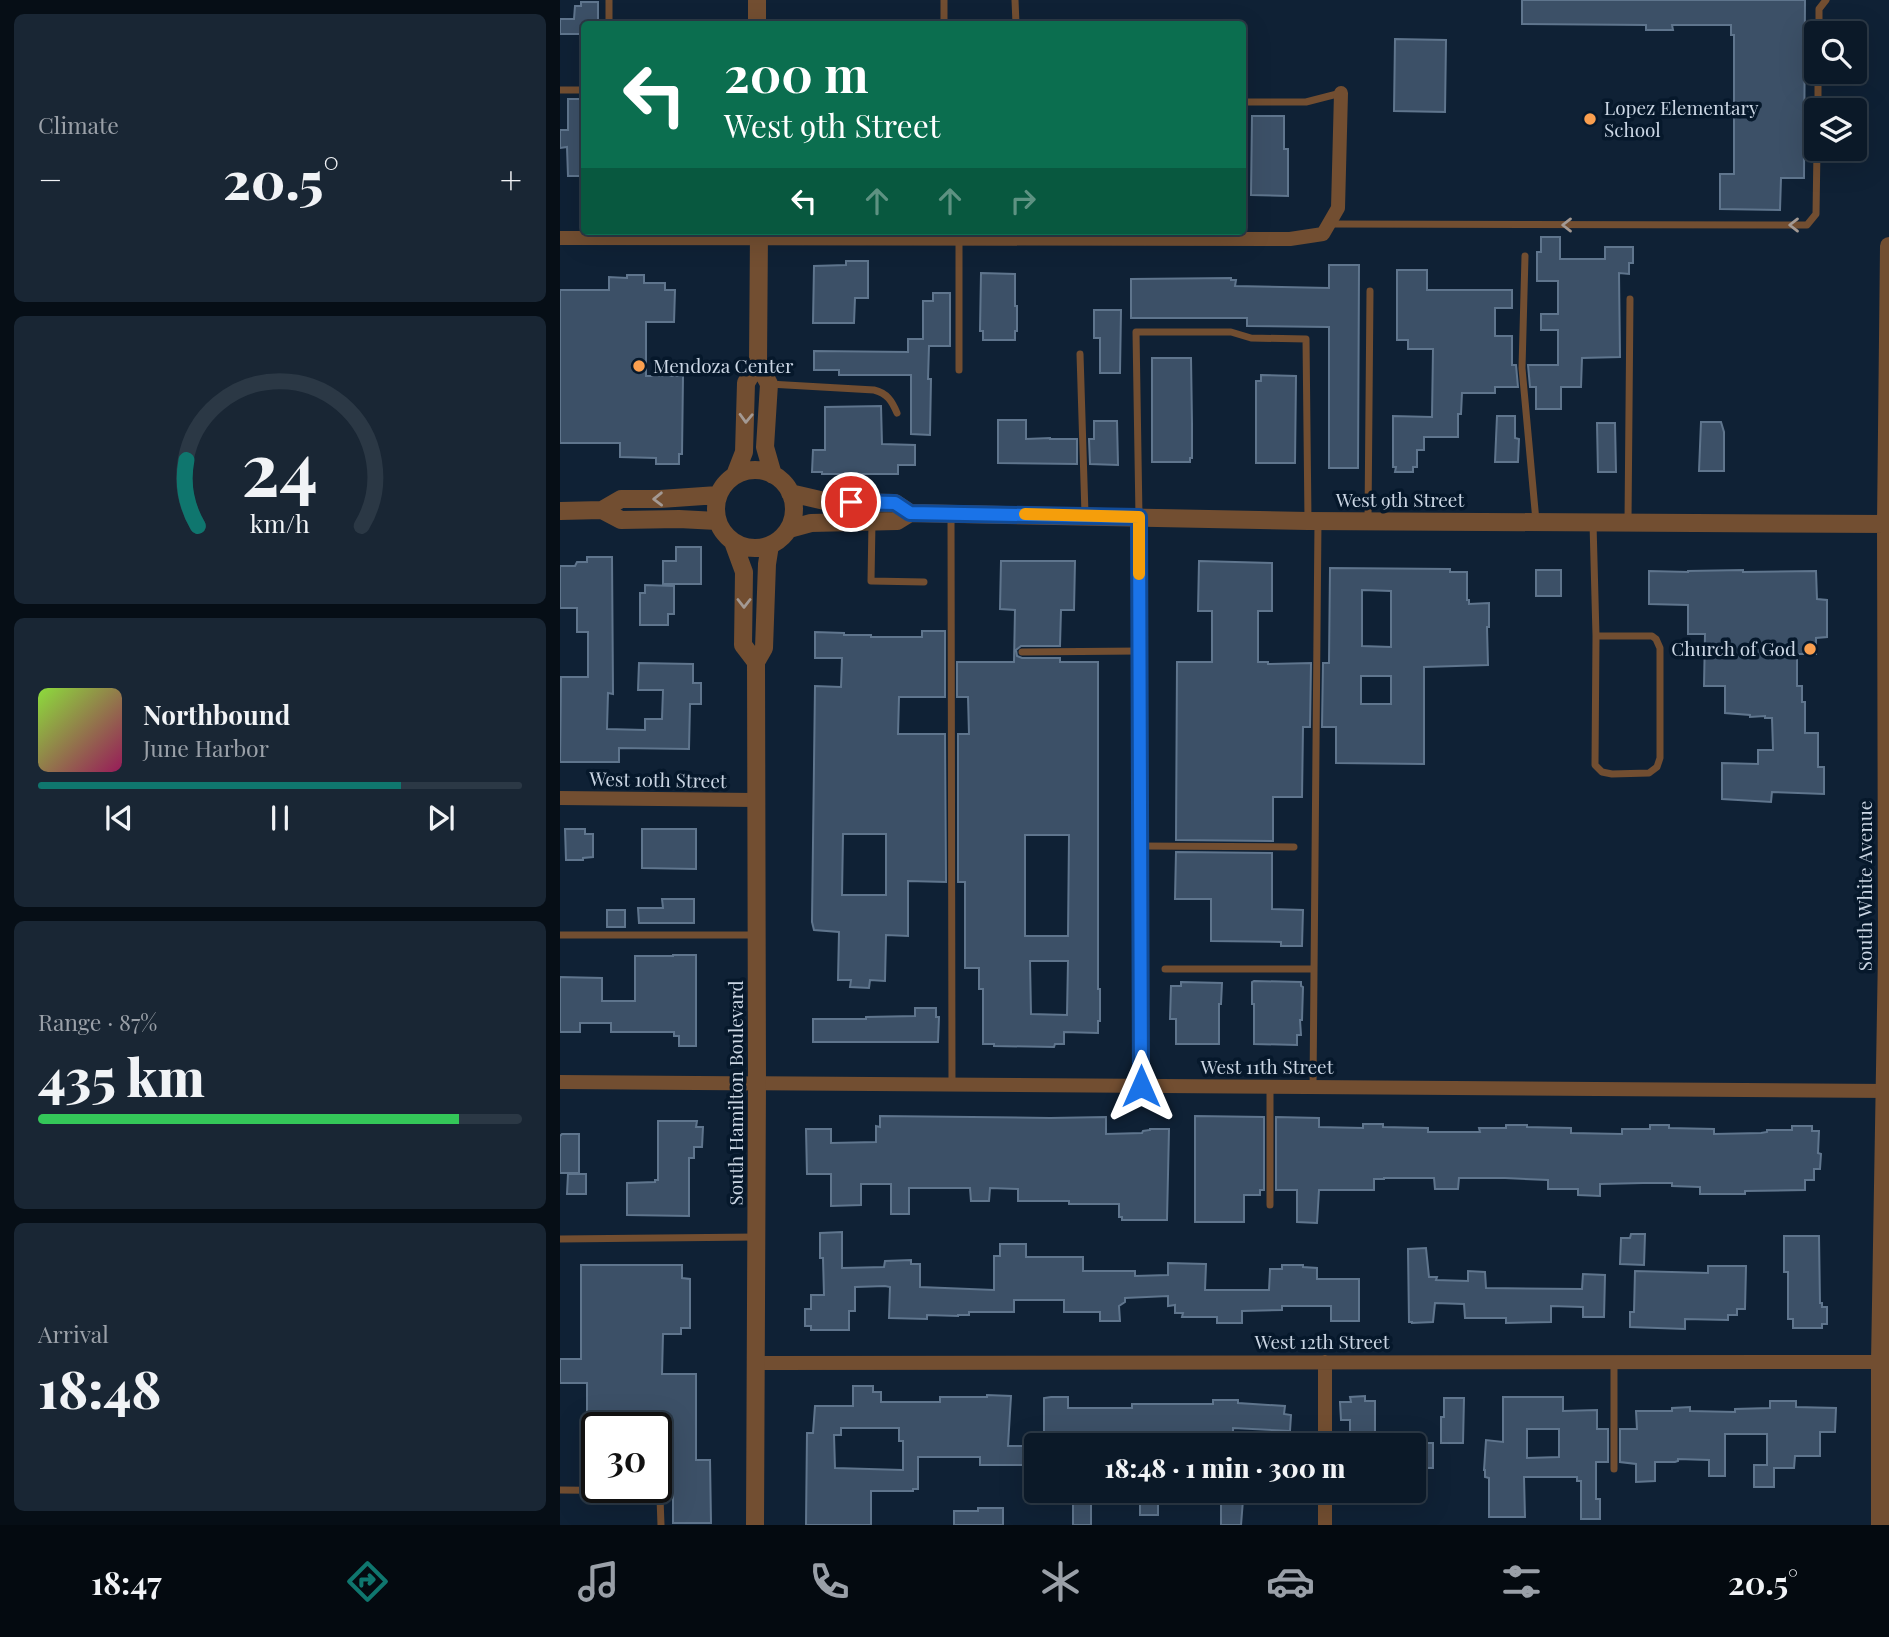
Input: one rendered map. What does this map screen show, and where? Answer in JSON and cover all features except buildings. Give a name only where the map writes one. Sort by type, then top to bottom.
[{"type":"street","points":[[757,0],[757,21]]},
{"type":"street","points":[[560,238],[606,235],[759,235],[960,239],[1290,239],[1323,234],[1338,208],[1341,93]]},
{"type":"street","points":[[759,235],[758,363],[769,384],[765,447],[773,475]]},
{"type":"street","name":"South White Avenue","points":[[1880,1525],[1885,1495],[1889,246]]},
{"type":"street","points":[[735,475],[744,452],[746,383],[758,363]]},
{"type":"street","points":[[761,470],[773,475],[783,482],[794,505],[789,529],[770,545],[757,548],[733,542],[723,533],[717,521],[718,495],[735,475],[761,470]]},
{"type":"street","name":"West 9th Street","points":[[790,493],[829,502],[895,503],[910,513],[1313,520],[1887,524]]},
{"type":"street","points":[[560,511],[601,510],[621,499],[718,495]]},
{"type":"street","points":[[601,510],[621,520],[717,521]]},
{"type":"street","name":"West 9th Street","points":[[789,529],[811,523],[897,521],[910,513]]},
{"type":"street","points":[[1139,517],[1141,1086]]},
{"type":"street","name":"South Hamilton Boulevard","points":[[733,542],[744,572],[743,645],[756,662]]},
{"type":"street","name":"South Hamilton Boulevard","points":[[755,1525],[756,662],[764,648],[766,564],[770,545]]},
{"type":"street","name":"West 10th Street","points":[[560,798],[755,800]]},
{"type":"street","name":"West 11th Street","points":[[560,1082],[1886,1091]]},
{"type":"street","points":[[1325,1362],[1325,1433]]},
{"type":"street","name":"West 12th Street","points":[[756,1363],[1885,1362]]},
{"type":"street","points":[[1325,1503],[1325,1525]]},
{"type":"lane","points":[[609,0],[609,21]]},
{"type":"lane","points":[[944,0],[944,21]]},
{"type":"lane","points":[[1016,0],[1016,21]]},
{"type":"lane","points":[[1819,21],[1819,9],[1826,0]]},
{"type":"lane","points":[[560,90],[581,90]]},
{"type":"lane","points":[[1246,102],[1306,102],[1341,93]]},
{"type":"lane","points":[[1329,224],[1807,225],[1816,214],[1817,161]]},
{"type":"lane","points":[[959,370],[960,239]]},
{"type":"lane","points":[[1525,256],[1522,368],[1536,522]]},
{"type":"lane","points":[[1368,520],[1370,290]]},
{"type":"lane","points":[[1629,522],[1630,299]]},
{"type":"lane","points":[[1139,517],[1136,332],[1231,332],[1251,338],[1306,339],[1313,520],[1313,1087]]},
{"type":"lane","points":[[1080,354],[1086,515]]},
{"type":"lane","points":[[769,384],[878,391],[890,400],[897,413]]},
{"type":"lane","points":[[951,514],[952,1084]]},
{"type":"lane","points":[[872,521],[871,581],[924,582]]},
{"type":"lane","points":[[1592,522],[1596,635],[1595,765],[1602,772],[1612,774],[1649,773],[1657,767],[1660,758],[1660,648],[1652,636],[1596,635]]},
{"type":"lane","points":[[1022,652],[1139,651]]},
{"type":"lane","points":[[1140,846],[1294,847]]},
{"type":"lane","points":[[560,935],[756,935]]},
{"type":"lane","points":[[1166,969],[1314,969]]},
{"type":"lane","points":[[1270,1087],[1270,1205]]},
{"type":"lane","points":[[560,1239],[757,1237]]},
{"type":"lane","points":[[1614,1362],[1614,1469]]},
{"type":"lane","points":[[560,1490],[654,1490],[660,1498],[661,1525]]},
{"type":"slow traffic","points":[[1025,514],[1139,517],[1139,574]]},
{"type":"place","name":"Lopez Elementary School","points":[[1590,119]]},
{"type":"place","name":"Mendoza Center","points":[[639,366]]},
{"type":"place","name":"Church of God","points":[[1810,649]]},
{"type":"route","points":[[851,502],[895,503],[910,513],[1139,517],[1141,1086]]}]
